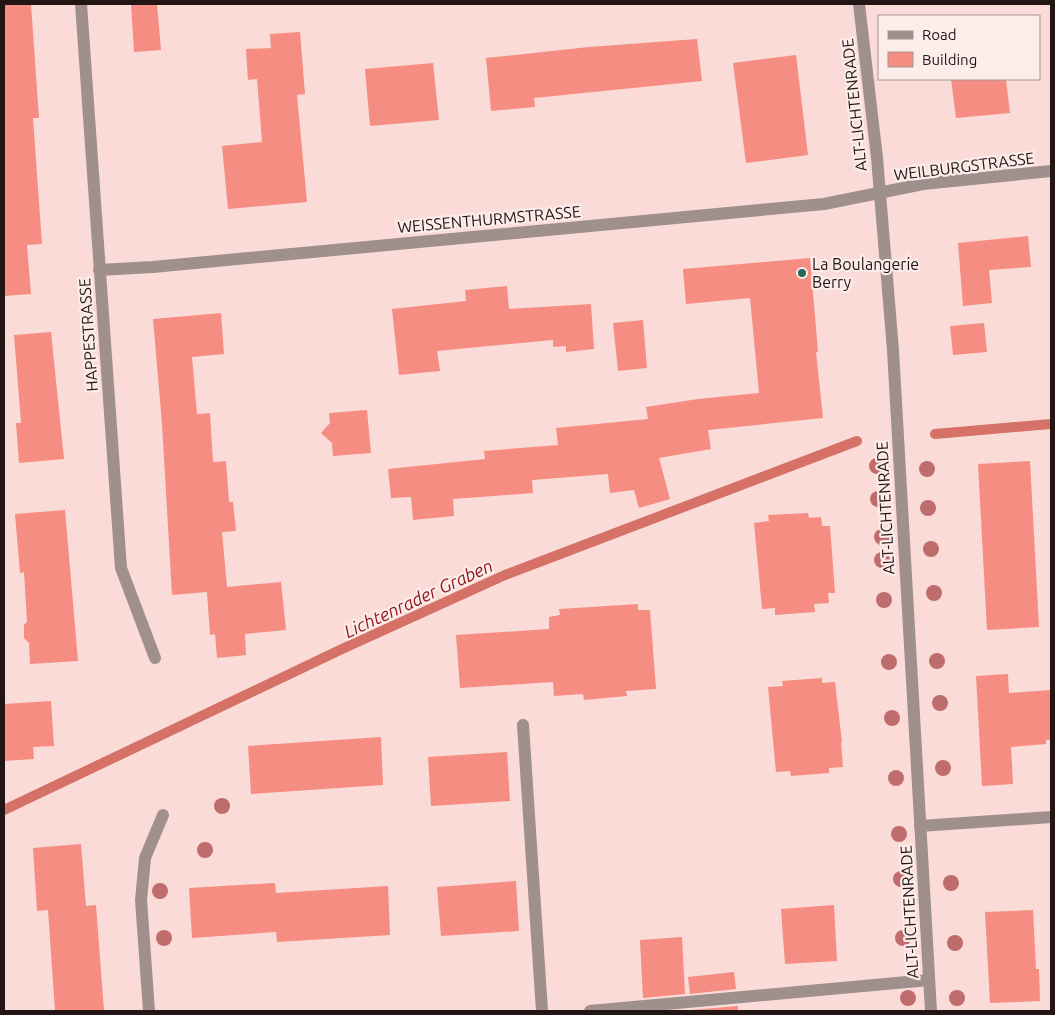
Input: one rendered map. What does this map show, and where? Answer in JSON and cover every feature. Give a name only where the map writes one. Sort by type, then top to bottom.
[{"type":"street","name":"HAPPESTRASSE","points":[[81,4],[121,568],[154,658]]},
{"type":"street","name":"ALT-LICHTENRADE","points":[[859,4],[880,193],[893,360],[931,1011]]},
{"type":"street","name":"WEILBURGSTRASSE","points":[[880,193],[923,184],[1051,171]]},
{"type":"street","name":"WEISSENTHURMSTRASSE","points":[[99,270],[153,267],[824,204],[880,193]]},
{"type":"street","points":[[523,724],[542,1011]]},
{"type":"street","points":[[149,1011],[141,900],[145,858],[163,815]]},
{"type":"street","points":[[920,826],[1051,817]]},
{"type":"street","points":[[590,1011],[929,980]]},
{"type":"building","points":[[4,4],[31,4],[39,118],[33,118],[42,244],[27,245],[31,294],[4,296]]},
{"type":"building","points":[[131,4],[157,4],[161,50],[134,52]]},
{"type":"building","points":[[300,32],[305,94],[297,95],[307,202],[228,209],[222,146],[262,142],[257,79],[248,80],[246,49],[271,48],[270,34]]},
{"type":"building","points":[[697,39],[702,81],[534,98],[535,107],[491,111],[486,58],[589,47]]},
{"type":"building","points":[[796,55],[808,155],[746,163],[733,63]]},
{"type":"building","points":[[433,63],[439,120],[370,126],[365,69]]},
{"type":"building","points":[[951,80],[1006,80],[1010,113],[956,118]]},
{"type":"building","points":[[1028,236],[1031,267],[989,270],[992,303],[963,306],[958,243]]},
{"type":"building","points":[[810,258],[818,352],[816,352],[823,418],[708,430],[711,449],[659,458],[670,499],[639,508],[634,490],[610,493],[608,474],[532,480],[533,493],[453,499],[454,516],[413,520],[411,497],[391,498],[388,469],[485,459],[484,451],[558,445],[556,428],[648,419],[646,407],[698,399],[759,393],[750,298],[686,304],[683,269]]},
{"type":"building","points":[[507,286],[509,309],[591,304],[594,349],[566,352],[566,346],[553,347],[553,340],[437,351],[440,371],[399,375],[392,309],[466,301],[465,290]]},
{"type":"building","points":[[221,313],[224,354],[192,357],[197,414],[210,413],[213,462],[226,461],[229,502],[233,502],[236,531],[222,532],[227,587],[281,582],[286,630],[245,634],[246,655],[217,658],[215,634],[210,635],[207,592],[172,595],[162,424],[153,319]]},
{"type":"building","points":[[643,320],[647,368],[618,371],[613,323]]},
{"type":"building","points":[[984,323],[987,352],[953,355],[950,326]]},
{"type":"building","points":[[51,332],[64,459],[19,463],[16,423],[21,423],[14,335]]},
{"type":"building","points":[[367,410],[371,453],[333,456],[332,443],[321,433],[330,423],[329,413]]},
{"type":"building","points":[[1030,461],[1039,627],[987,630],[978,464]]},
{"type":"building","points":[[65,510],[78,661],[30,664],[29,643],[24,638],[24,625],[27,622],[24,572],[20,573],[15,514]]},
{"type":"building","points":[[808,513],[809,518],[821,517],[822,526],[830,526],[835,593],[828,593],[829,603],[814,604],[815,612],[775,615],[775,608],[762,609],[754,523],[769,521],[768,515]]},
{"type":"building","points":[[638,604],[638,610],[650,610],[656,689],[626,691],[627,696],[584,700],[583,694],[554,696],[553,682],[460,688],[456,635],[549,629],[549,617],[560,615],[559,609]]},
{"type":"building","points":[[1008,674],[1009,693],[1051,690],[1051,740],[1046,740],[1046,744],[1011,747],[1013,784],[982,786],[976,676]]},
{"type":"building","points":[[822,678],[822,683],[835,682],[843,767],[829,768],[829,773],[791,776],[790,771],[776,772],[768,687],[783,686],[782,681]]},
{"type":"building","points":[[51,701],[54,746],[33,747],[34,759],[4,761],[4,704]]},
{"type":"building","points":[[381,737],[383,785],[251,794],[248,746]]},
{"type":"building","points":[[507,752],[510,801],[431,806],[428,757]]},
{"type":"building","points":[[81,844],[86,906],[96,905],[104,1011],[55,1011],[48,910],[37,911],[33,848]]},
{"type":"building","points":[[516,881],[519,931],[441,936],[437,887]]},
{"type":"building","points":[[275,883],[276,893],[388,886],[390,935],[277,942],[276,932],[192,938],[189,888]]},
{"type":"building","points":[[834,905],[837,961],[785,964],[781,909]]},
{"type":"building","points":[[1033,910],[1036,969],[1039,969],[1040,1001],[990,1003],[985,912]]},
{"type":"building","points":[[682,937],[685,994],[643,998],[640,940]]},
{"type":"building","points":[[734,972],[736,989],[690,994],[688,977]]},
{"type":"building","points":[[738,1006],[738,1011],[691,1010]]},
{"type":"waterway","name":"Lichtenrader Graben","points":[[935,434],[1051,424]]},
{"type":"waterway","name":"Lichtenrader Graben","points":[[4,810],[342,649],[505,575],[857,441]]},
{"type":"place","name":"La Boulangerie Berry","points":[[802,273]]}]
